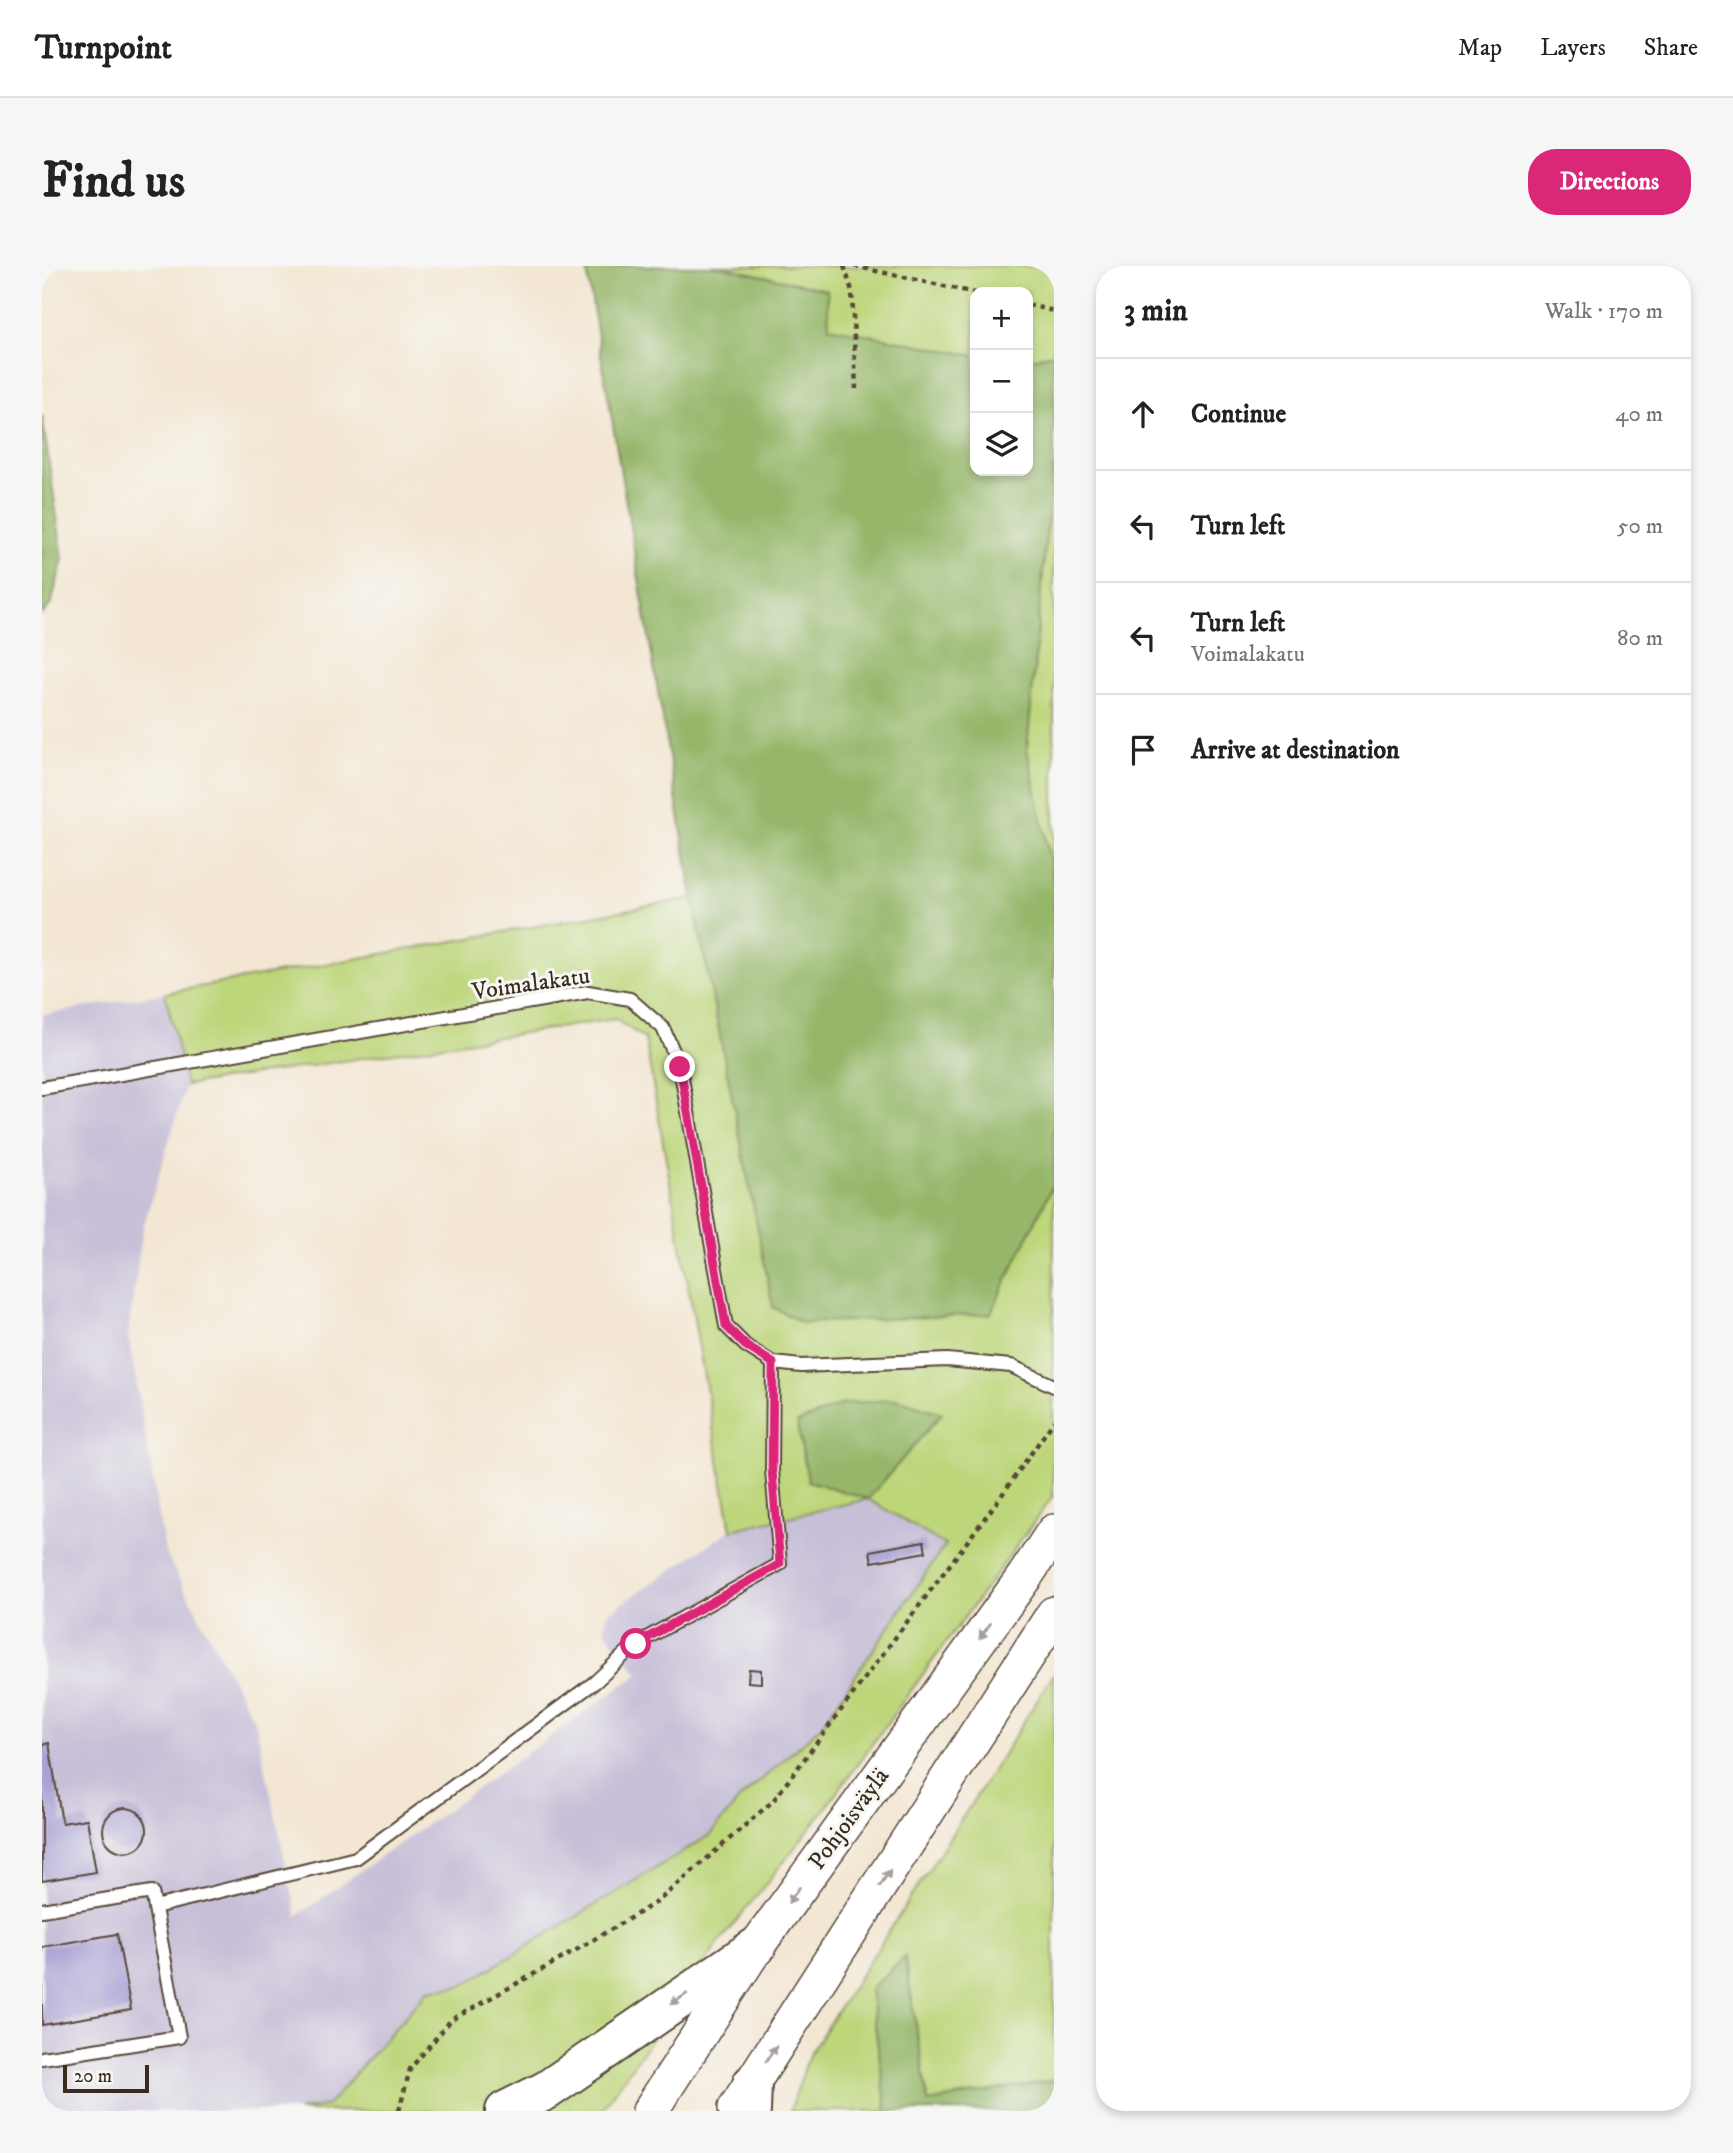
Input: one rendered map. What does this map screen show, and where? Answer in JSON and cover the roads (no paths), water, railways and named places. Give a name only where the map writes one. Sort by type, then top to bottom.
[{"type":"highway","points":[[505,2111],[547,2090],[756,1947]]},
{"type":"main road","name":"Pohjoisväylä","points":[[650,2111],[756,1947],[1054,1532]]},
{"type":"main road","points":[[746,2102],[1054,1614]]},
{"type":"lane","name":"Voimalakatu","points":[[42,1088],[588,992],[630,999],[663,1028],[680,1067],[726,1326],[746,1346],[773,1363],[802,1366],[947,1360],[1011,1366],[1054,1387]]},
{"type":"lane","points":[[155,1907],[356,1858],[595,1682],[636,1644],[780,1564],[772,1470],[773,1363]]},
{"type":"lane","points":[[42,1910],[152,1892],[179,2037],[42,2058]]}]
